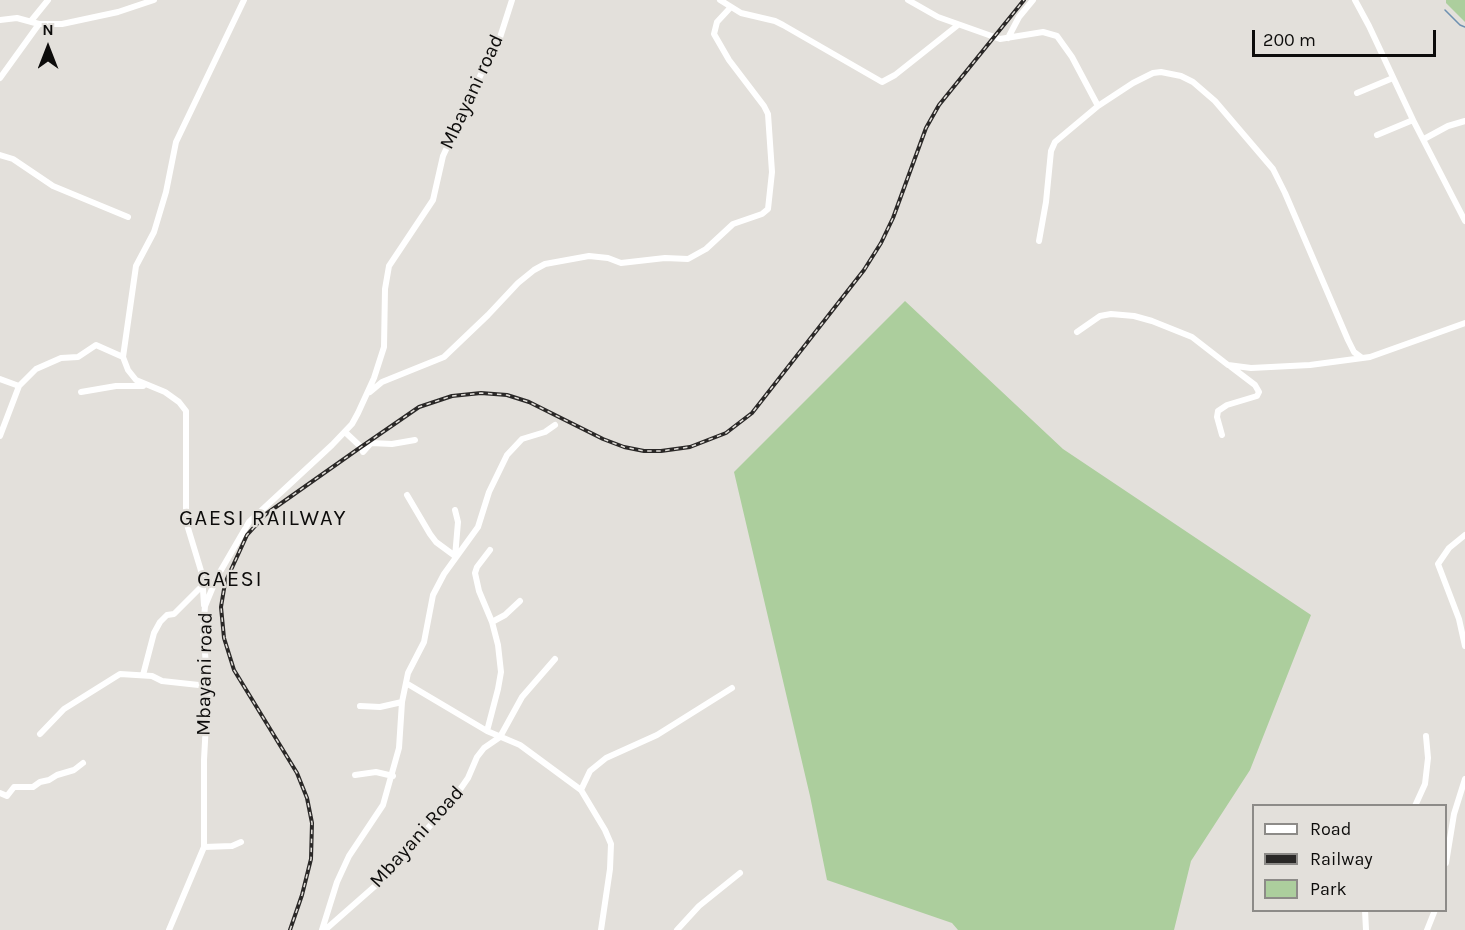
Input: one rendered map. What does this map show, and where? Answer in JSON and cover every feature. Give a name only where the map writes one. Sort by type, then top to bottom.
[{"type":"street","points":[[31,21],[48,0]]},
{"type":"street","points":[[0,20],[10,18],[39,24],[62,24],[154,0]]},
{"type":"street","points":[[146,386],[130,374],[123,357],[136,266],[154,232],[166,192],[176,142],[244,0]]},
{"type":"street","name":"Mbayani road","points":[[169,930],[204,847],[204,760],[208,686],[203,632],[205,606],[217,577],[249,522],[296,480],[352,424],[374,378],[384,347],[385,290],[389,266],[433,200],[443,156],[482,72],[495,50],[512,0]]},
{"type":"street","points":[[720,0],[741,13],[783,25],[882,82],[895,75],[958,25]]},
{"type":"street","points":[[908,0],[958,25],[1000,39],[1043,33],[1057,36],[1072,57],[1098,106]]},
{"type":"street","points":[[1008,38],[1019,17],[1033,0]]},
{"type":"street","points":[[1354,0],[1465,221]]},
{"type":"street","points":[[366,395],[382,382],[444,357],[518,283],[545,264],[589,256],[608,258],[621,263],[665,258],[688,259],[706,249],[733,224],[762,214],[768,208],[772,184],[768,114],[729,60],[714,34],[717,22],[730,8]]},
{"type":"street","points":[[0,78],[39,24]]},
{"type":"street","points":[[1039,241],[1052,147],[1098,106],[1133,83],[1161,72],[1181,76],[1193,82],[1215,100],[1273,170],[1348,340],[1354,351],[1362,358]]},
{"type":"street","points":[[1357,93],[1393,78]]},
{"type":"street","points":[[1377,135],[1413,120]]},
{"type":"street","points":[[1424,139],[1448,126],[1465,121]]},
{"type":"street","points":[[0,154],[13,159],[53,186],[128,218]]},
{"type":"street","points":[[1077,332],[1100,316],[1111,314],[1134,316],[1152,321],[1192,337],[1255,385],[1259,392],[1257,396],[1227,405],[1218,411],[1217,417],[1222,435]]},
{"type":"street","points":[[1228,364],[1243,368],[1262,368],[1362,358],[1377,355],[1465,323]]},
{"type":"street","points":[[0,436],[19,386],[36,369],[62,358],[78,357],[94,345],[123,357]]},
{"type":"street","points":[[0,379],[19,386]]},
{"type":"street","points":[[81,392],[116,386],[146,386],[165,392],[179,402],[186,411],[186,516],[202,574],[205,606]]},
{"type":"street","points":[[323,930],[342,871],[356,844],[378,814],[393,776],[399,748],[402,702],[406,683],[410,668],[424,642],[433,595],[444,574],[478,527],[489,492],[507,455],[522,439],[545,432],[555,425]]},
{"type":"street","points":[[345,432],[361,447],[363,452],[371,443],[392,444],[415,440]]},
{"type":"street","points":[[408,495],[436,542],[455,558]]},
{"type":"street","points":[[455,510],[458,522],[455,558]]},
{"type":"street","points":[[1465,535],[1449,548],[1438,564],[1459,620],[1465,646]]},
{"type":"street","points":[[487,731],[500,676],[498,645],[475,573],[490,550]]},
{"type":"street","points":[[143,675],[154,633],[160,622],[167,615],[174,615],[203,585]]},
{"type":"street","points":[[492,622],[505,615],[520,601]]},
{"type":"street","name":"Mbayani Road","points":[[323,930],[402,860],[464,785],[484,748],[500,737],[522,697],[555,659]]},
{"type":"street","points":[[40,734],[64,709],[116,676],[143,675],[162,681],[208,686]]},
{"type":"street","points":[[406,683],[487,731],[520,745],[581,790],[611,844],[610,869],[601,930]]},
{"type":"street","points":[[581,790],[590,771],[606,758],[657,735],[732,688]]},
{"type":"street","points":[[360,706],[380,707],[402,702]]},
{"type":"street","points":[[1417,804],[1425,783],[1428,758],[1426,736]]},
{"type":"street","points":[[0,793],[7,796],[14,787],[33,787],[57,775],[75,770],[83,763]]},
{"type":"street","points":[[355,775],[376,772],[393,776]]},
{"type":"street","points":[[1447,857],[1454,814],[1465,779]]},
{"type":"street","points":[[204,847],[232,846],[241,842]]},
{"type":"street","points":[[677,930],[699,906],[740,873]]},
{"type":"street","points":[[1365,912],[1366,930]]},
{"type":"street","points":[[1427,930],[1434,912]]},
{"type":"green space","points":[[1446,0],[1465,0],[1465,22],[1446,3]]},
{"type":"green space","points":[[905,301],[1063,449],[1311,615],[1250,770],[1191,861],[1174,930],[958,930],[952,923],[827,880],[810,796],[734,472]]},
{"type":"waterway","points":[[1445,10],[1465,27]]},
{"type":"railway","points":[[290,930],[311,859],[312,823],[307,798],[297,773],[234,670],[224,638],[221,607],[225,583],[247,535],[266,514],[419,407],[452,396],[481,393],[507,395],[529,402],[603,439],[644,451],[690,447],[726,433],[752,413],[864,270],[893,218],[926,128],[939,105],[1024,0]]},
{"type":"district","name":"GAESI RAILWAY","points":[[263,519]]},
{"type":"district","name":"GAESI","points":[[230,580]]}]
